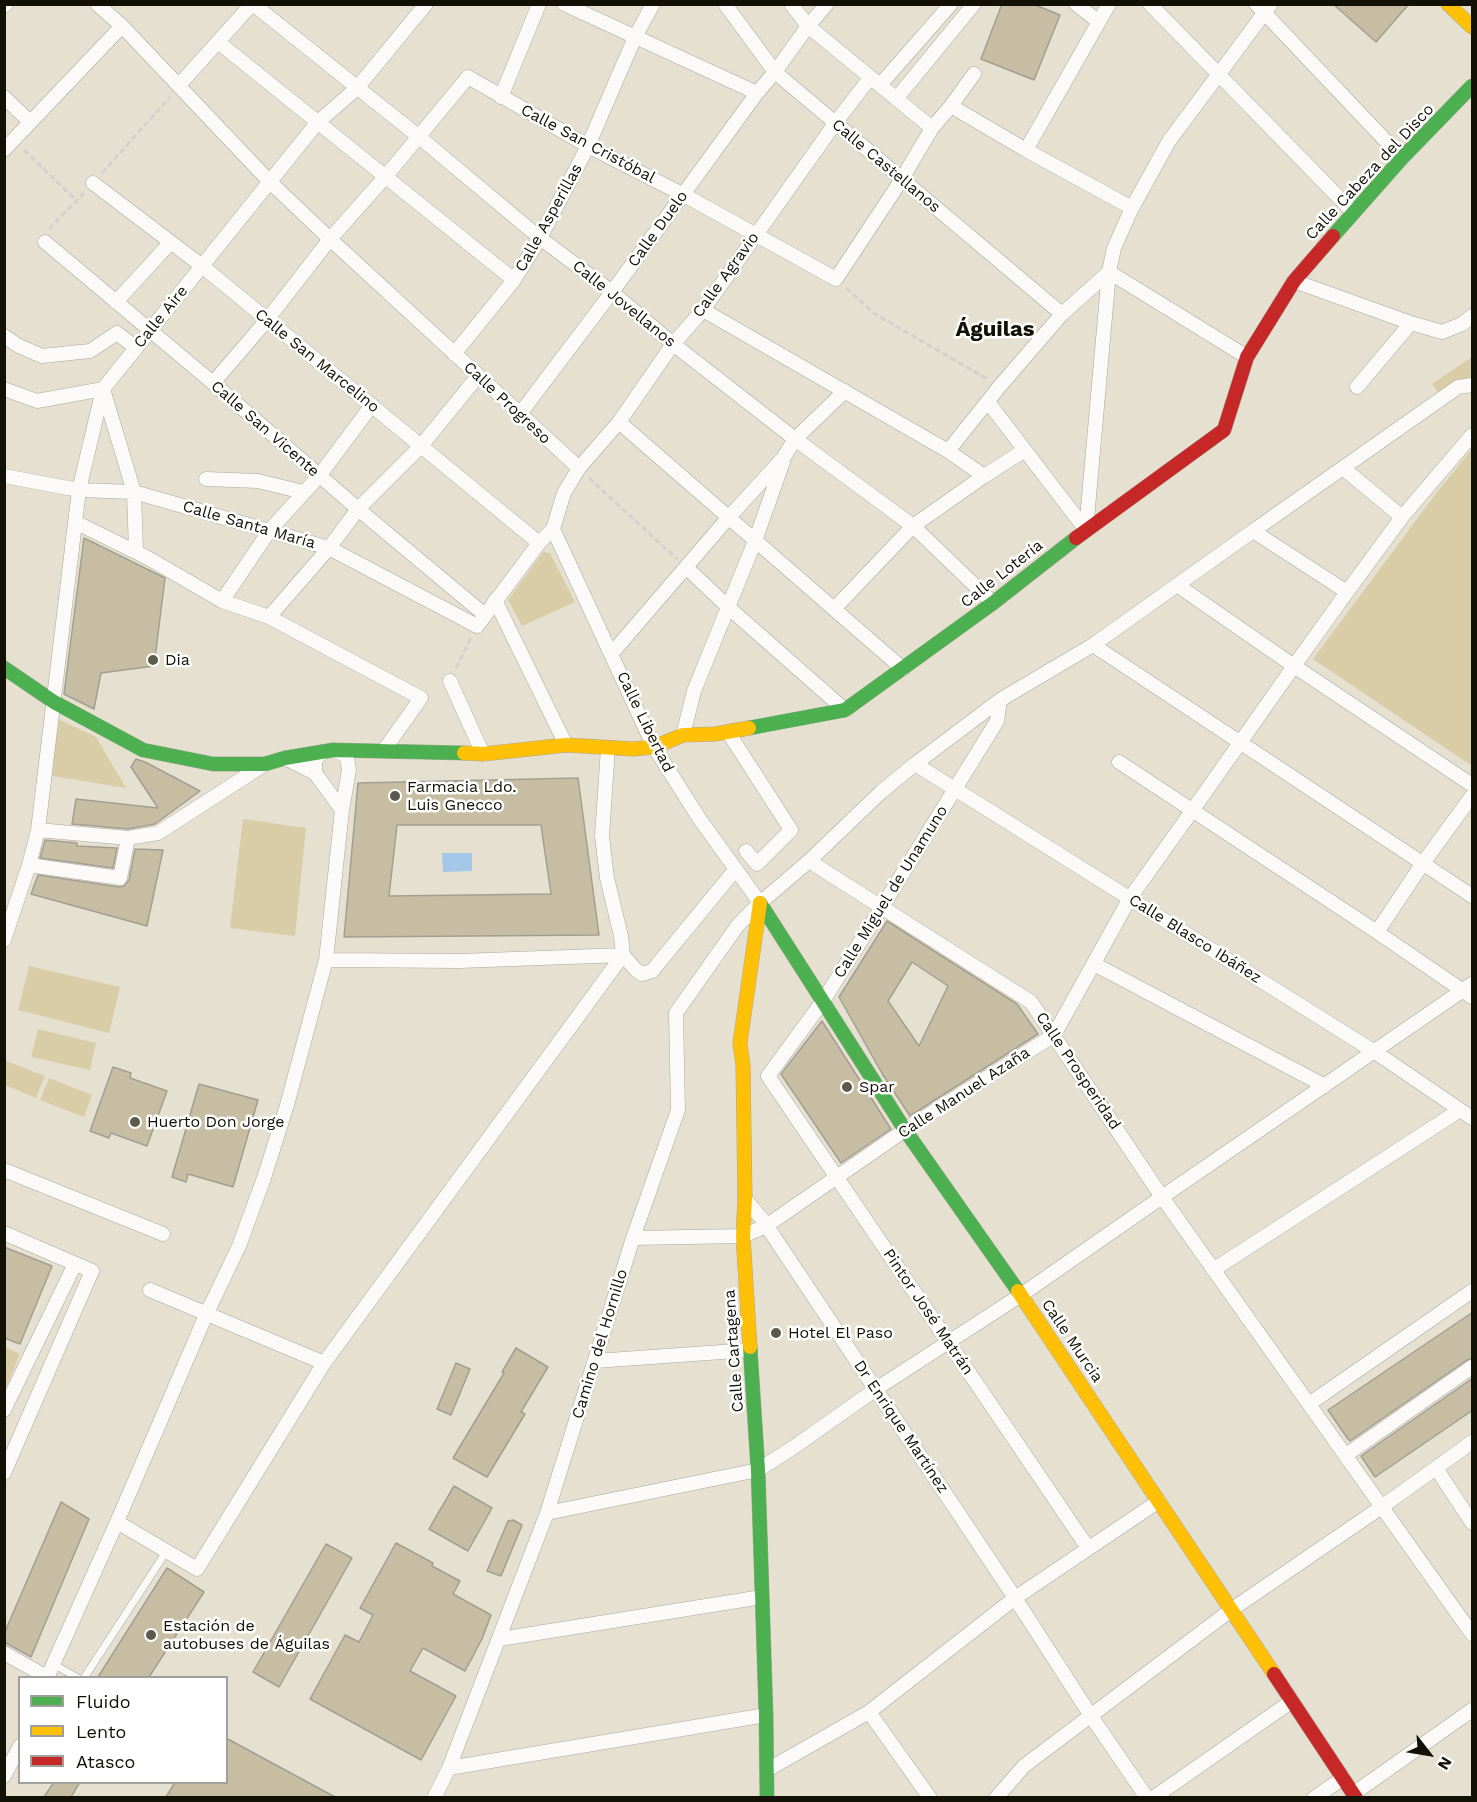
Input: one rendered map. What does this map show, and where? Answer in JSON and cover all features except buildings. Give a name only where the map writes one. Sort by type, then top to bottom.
[{"type":"street","name":"Calle Progreso","points":[[97,4],[122,26],[270,182],[519,415],[579,468]]},
{"type":"street","points":[[180,86],[253,4]]},
{"type":"street","name":"Calle Jovellanos","points":[[253,4],[418,136],[540,238],[612,292],[673,344],[795,439],[913,525],[993,603]]},
{"type":"street","name":"Calle Aire","points":[[4,940],[38,830],[79,490],[103,389],[317,123],[357,88],[426,4]]},
{"type":"street","points":[[501,97],[539,4]]},
{"type":"street","points":[[564,4],[757,93]]},
{"type":"street","name":"Calle Asperillas","points":[[454,354],[514,280],[540,238],[588,146],[635,37],[653,4]]},
{"type":"street","name":"Calle Castellanos","points":[[725,4],[775,72],[1062,314]]},
{"type":"street","points":[[791,4],[808,26],[932,128]]},
{"type":"street","name":"Calle Duelo","points":[[519,415],[684,195],[757,93],[827,4]]},
{"type":"street","name":"Calle Agravio","points":[[553,529],[564,493],[579,468],[619,422],[673,344],[703,310],[836,122],[951,4]]},
{"type":"street","points":[[896,99],[974,4]]},
{"type":"street","points":[[1076,4],[1099,22]]},
{"type":"street","points":[[1026,150],[1109,4]]},
{"type":"street","points":[[1150,4],[1353,212]]},
{"type":"street","points":[[1448,4],[1473,27]]},
{"type":"street","points":[[1086,530],[1109,272],[1114,248],[1132,208],[1169,141],[1219,75],[1264,7],[1402,158]]},
{"type":"street","points":[[9,145],[122,26]]},
{"type":"street","points":[[218,42],[514,280]]},
{"type":"street","points":[[836,279],[902,179],[932,128],[974,74]]},
{"type":"street","name":"Calle San Cristóbal","points":[[418,136],[468,77],[588,146],[684,195],[836,279]]},
{"type":"street","name":"Calle Cabeza del Disco","points":[[1246,357],[1294,281],[1402,158],[1473,86]]},
{"type":"street","points":[[4,97],[30,122]]},
{"type":"street","points":[[951,106],[1132,208]]},
{"type":"street","points":[[213,383],[267,320],[330,239],[418,136]]},
{"type":"street","name":"Calle San Marcelino","points":[[93,183],[202,266],[538,543]]},
{"type":"street","name":"Calle San Vicente","points":[[45,243],[213,383],[481,620]]},
{"type":"street","points":[[117,302],[170,243]]},
{"type":"street","points":[[948,451],[1062,314],[1109,272]]},
{"type":"street","points":[[1109,272],[1246,357]]},
{"type":"street","points":[[1294,281],[1442,332],[1462,324],[1473,316]]},
{"type":"street","points":[[703,310],[948,451],[984,476]]},
{"type":"street","points":[[1357,387],[1411,323]]},
{"type":"street","points":[[4,336],[19,346],[42,356],[90,351],[117,333],[136,348]]},
{"type":"street","name":"Calle Lotería","points":[[683,735],[722,733],[845,710],[993,603],[1086,530],[1224,430],[1246,357]]},
{"type":"street","points":[[269,617],[329,548],[358,509],[421,446],[478,376]]},
{"type":"street","name":"Camino del Hornillo","points":[[434,1797],[449,1768],[547,1513],[633,1238],[678,1110],[676,1013],[738,925],[759,903],[808,861],[881,792],[1000,700],[1093,645],[1458,387],[1473,385]]},
{"type":"street","points":[[4,388],[37,401],[103,389],[134,492],[136,552]]},
{"type":"street","points":[[612,653],[784,457],[795,439],[845,391]]},
{"type":"street","points":[[988,402],[1086,530]]},
{"type":"street","points":[[222,601],[270,530],[319,476],[372,405]]},
{"type":"street","points":[[619,422],[903,669]]},
{"type":"street","name":"Calle Manuel Azaña","points":[[743,1236],[766,1226],[905,1130],[1054,1035],[1130,898],[1402,517],[1473,435]]},
{"type":"street","points":[[834,609],[913,525],[1025,450]]},
{"type":"street","points":[[38,830],[128,838],[158,833],[265,764],[285,758],[328,751],[379,750],[483,754],[566,746],[654,747],[683,735],[694,691],[755,541],[784,457]]},
{"type":"street","points":[[1342,468],[1402,517]]},
{"type":"street","name":"Calle Santa María","points":[[4,476],[79,490],[134,492],[270,530],[329,548],[481,620]]},
{"type":"street","points":[[206,479],[258,481],[303,492]]},
{"type":"street","points":[[76,523],[136,552],[222,601],[269,617],[421,698],[379,750],[348,772],[340,783],[334,785],[285,758]]},
{"type":"street","points":[[481,620],[538,543],[553,529]]},
{"type":"street","name":"Calle Libertad","points":[[553,529],[654,747],[759,903]]},
{"type":"street","points":[[1253,531],[1347,592]]},
{"type":"street","points":[[686,567],[845,710]]},
{"type":"street","points":[[1177,585],[1473,785]]},
{"type":"street","points":[[495,600],[566,746]]},
{"type":"street","points":[[1093,645],[1473,896]]},
{"type":"street","points":[[4,668],[54,702],[143,750],[213,764],[265,764]]},
{"type":"street","points":[[450,681],[483,754]]},
{"type":"street","name":"Calle Miguel de Unamuno","points":[[768,1076],[823,1001],[997,721],[1000,700]]},
{"type":"street","points":[[722,733],[791,830],[757,864],[746,851]]},
{"type":"street","points":[[608,747],[602,836],[607,878],[621,936],[623,955],[635,969],[642,974],[652,971],[735,870]]},
{"type":"street","points":[[4,1653],[49,1673],[238,1246],[264,1178],[287,1105],[326,960],[349,764],[343,754],[328,751],[315,761],[319,778],[342,810]]},
{"type":"street","points":[[547,1513],[758,1470],[876,1389],[1021,1295],[1375,1052],[1469,991],[1119,762]]},
{"type":"street","name":"Calle Blasco Ibáñez","points":[[915,764],[1375,1052],[1473,1118]]},
{"type":"street","points":[[1377,932],[1423,862],[1473,796]]},
{"type":"street","points":[[29,865],[120,879],[128,838]]},
{"type":"street","name":"Calle Prosperidad","points":[[808,861],[1031,1002],[1162,1197],[1383,1506]]},
{"type":"street","name":"Calle Murcia","points":[[759,903],[905,1130],[1021,1295],[1354,1796]]},
{"type":"street","name":"Calle Cartagena","points":[[759,903],[740,1042],[743,1066],[745,1199],[743,1236],[758,1470],[767,1797]]},
{"type":"street","points":[[326,960],[459,960],[623,955]]},
{"type":"street","points":[[117,1522],[196,1569],[324,1363],[623,955]]},
{"type":"street","points":[[1094,964],[1325,1086]]},
{"type":"street","points":[[743,1066],[768,1076]]},
{"type":"street","name":"Pintor José Matrán","points":[[768,1076],[838,1176],[947,1342],[1088,1548]]},
{"type":"street","points":[[1213,1270],[1460,1110]]},
{"type":"street","points":[[4,1170],[163,1234]]},
{"type":"street","name":"Dr Enrique Martínez","points":[[745,1199],[766,1226],[876,1389],[1091,1716],[1147,1797]]},
{"type":"street","points":[[4,1233],[92,1271],[4,1473]]},
{"type":"street","points":[[633,1238],[743,1236]]},
{"type":"street","points":[[4,1410],[75,1264]]},
{"type":"street","points":[[150,1290],[324,1363]]},
{"type":"street","points":[[1309,1404],[1473,1291]]},
{"type":"street","points":[[595,1361],[750,1350]]},
{"type":"street","points":[[1346,1455],[1473,1366]]},
{"type":"street","points":[[1005,1794],[1024,1766],[1231,1610],[1473,1442]]},
{"type":"street","points":[[1436,1468],[1473,1523]]},
{"type":"street","points":[[767,1770],[869,1712],[1015,1598],[1159,1501]]},
{"type":"street","points":[[1383,1506],[1473,1634]]},
{"type":"street","points":[[500,1639],[762,1597]]},
{"type":"street","points":[[1153,1797],[1292,1701]]},
{"type":"street","points":[[1354,1796],[1473,1710]]},
{"type":"street","points":[[869,1712],[930,1797]]},
{"type":"street","points":[[449,1768],[766,1715]]},
{"type":"street","points":[[4,1776],[18,1750]]},
{"type":"street","points":[[1314,1797],[1343,1778]]},
{"type":"lane","points":[[85,1676],[166,1552]]},
{"type":"lane","points":[[49,1673],[71,1676]]},
{"type":"path","points":[[45,243],[48,230],[180,86]]},
{"type":"path","points":[[9,145],[77,201]]},
{"type":"path","points":[[836,279],[875,314],[1000,386]]},
{"type":"path","points":[[579,468],[686,567]]},
{"type":"shaded area","points":[[1472,357],[1472,377],[1455,381],[1438,392],[1432,384]]},
{"type":"shaded area","points":[[1472,449],[1472,766],[1313,659],[1437,492]]},
{"type":"shaded area","points":[[543,552],[550,553],[575,602],[522,626],[508,600]]},
{"type":"shaded area","points":[[58,719],[96,737],[126,788],[52,776]]},
{"type":"shaded area","points":[[243,819],[306,828],[295,936],[230,928]]},
{"type":"shaded area","points":[[29,966],[120,987],[109,1033],[18,1010]]},
{"type":"shaded area","points":[[38,1029],[96,1043],[90,1070],[31,1057]]},
{"type":"shaded area","points":[[4,1060],[45,1076],[36,1098],[5,1085]]},
{"type":"shaded area","points":[[49,1078],[92,1095],[84,1117],[40,1100]]},
{"type":"shaded area","points":[[5,1347],[20,1354],[5,1390]]},
{"type":"water","points":[[442,853],[472,853],[472,871],[443,872]]},
{"type":"traffic: fast","points":[[1333,236],[1402,158],[1472,86]]},
{"type":"traffic: fast","points":[[749,728],[845,710],[993,603],[1076,538]]},
{"type":"traffic: fast","points":[[4,668],[54,702],[143,750],[213,764],[265,764],[285,758],[333,750],[464,753]]},
{"type":"traffic: fast","points":[[760,903],[905,1130],[1018,1291]]},
{"type":"traffic: fast","points":[[750,1347],[758,1470],[767,1798]]},
{"type":"traffic: slow","points":[[1448,4],[1472,27]]},
{"type":"traffic: slow","points":[[464,753],[483,754],[566,745],[633,749],[654,747],[683,735],[715,734],[749,728]]},
{"type":"traffic: slow","points":[[750,1347],[743,1236],[745,1199],[743,1066],[740,1043],[760,903]]},
{"type":"traffic: slow","points":[[1018,1291],[1274,1674]]},
{"type":"traffic: jam","points":[[1076,538],[1224,430],[1247,357],[1294,281],[1333,236]]},
{"type":"traffic: jam","points":[[1274,1674],[1356,1798]]},
{"type":"place","name":"Dia","points":[[153,660]]},
{"type":"place","name":"Farmacia Ldo. Luis Gnecco","points":[[395,796]]},
{"type":"place","name":"Spar","points":[[847,1087]]},
{"type":"place","name":"Huerto Don Jorge","points":[[135,1122]]},
{"type":"place","name":"Hotel El Paso","points":[[776,1333]]},
{"type":"place","name":"Estación de autobuses de Águilas","points":[[151,1635]]},
{"type":"district","name":"Águilas","points":[[995,330]]}]
